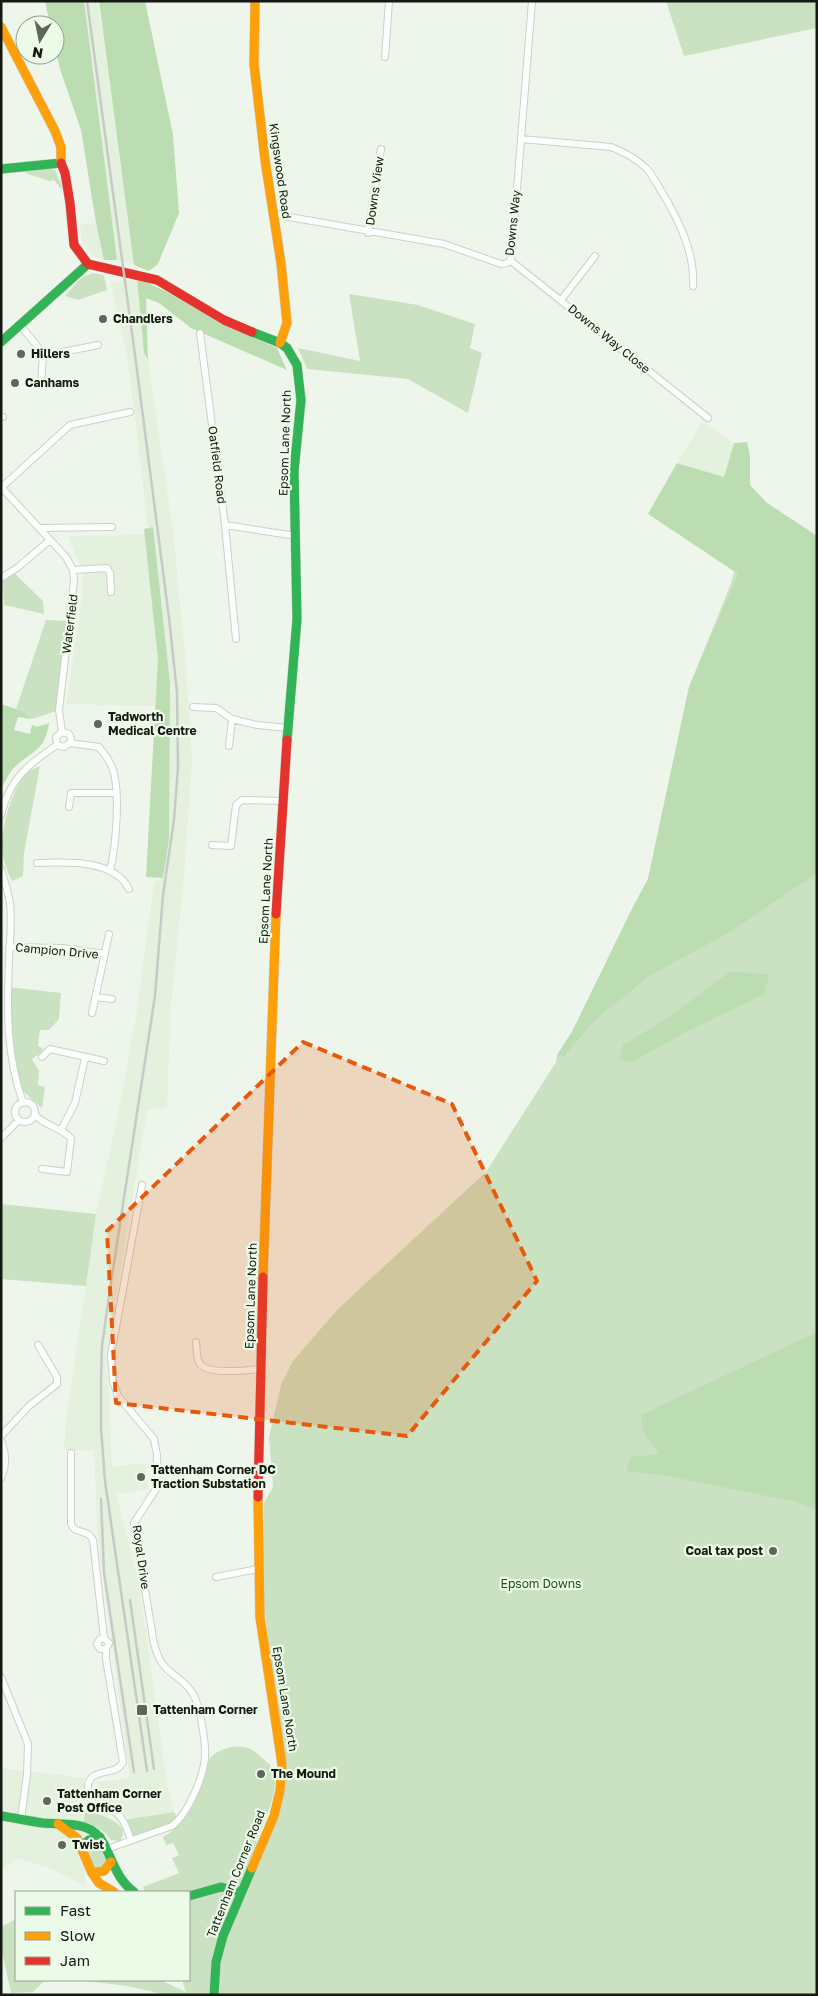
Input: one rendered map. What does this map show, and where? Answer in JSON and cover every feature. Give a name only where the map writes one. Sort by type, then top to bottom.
[{"type":"main road","name":"Kingswood Road","points":[[254,1],[254,64],[287,323],[280,343]]},
{"type":"main road","points":[[1,27],[61,145],[63,154],[61,163],[65,173],[70,203],[74,245],[88,264],[1,342]]},
{"type":"main road","points":[[1,169],[61,163]]},
{"type":"main road","name":"Epsom Lane North","points":[[88,264],[156,280],[224,320],[280,343],[287,348],[297,365],[301,400],[294,471],[297,619],[276,924],[260,1369],[258,1569],[262,1632],[282,1764]]},
{"type":"main road","name":"Tattenham Corner Road","points":[[214,1995],[218,1956],[229,1919],[274,1816],[280,1791],[282,1764]]},
{"type":"main road","points":[[1,1816],[83,1826],[100,1837],[118,1879],[133,1891]]},
{"type":"main road","points":[[58,1824],[77,1838],[92,1873],[99,1883],[112,1891]]},
{"type":"main road","points":[[80,1847],[89,1840],[100,1837]]},
{"type":"main road","points":[[92,1873],[105,1871],[111,1862]]},
{"type":"main road","points":[[190,1896],[221,1887],[241,1892]]},
{"type":"street","points":[[385,58],[389,1]]},
{"type":"street","name":"Downs Way","points":[[272,214],[444,244],[501,264],[507,264],[511,261],[532,1]]},
{"type":"street","points":[[521,139],[611,147],[625,152],[648,170],[675,214],[691,259],[694,272],[693,286]]},
{"type":"street","name":"Downs View","points":[[368,232],[381,149]]},
{"type":"street","points":[[561,300],[595,256]]},
{"type":"street","name":"Downs Way Close","points":[[511,261],[708,418]]},
{"type":"street","points":[[20,325],[43,353],[47,355],[98,345]]},
{"type":"street","name":"Oatfield Road","points":[[200,333],[225,525],[236,639]]},
{"type":"street","points":[[41,385],[40,375],[43,353]]},
{"type":"street","points":[[111,592],[110,573],[107,568],[73,570],[66,558],[2,487],[70,425],[130,412]]},
{"type":"street","points":[[225,525],[296,536]]},
{"type":"street","points":[[39,528],[112,527]]},
{"type":"street","points":[[1,578],[50,540]]},
{"type":"street","name":"Waterfield","points":[[62,732],[58,710],[74,594],[73,570]]},
{"type":"street","points":[[193,707],[216,708],[232,718],[257,725],[288,728]]},
{"type":"street","points":[[229,746],[232,718]]},
{"type":"street","points":[[62,732],[68,734],[71,738],[70,743],[64,748],[57,744],[56,737],[62,732]]},
{"type":"street","points":[[70,743],[99,747],[112,768],[116,793],[115,850],[110,870]]},
{"type":"street","points":[[1,815],[12,786],[25,768],[57,744]]},
{"type":"street","points":[[69,807],[71,793],[116,793]]},
{"type":"street","points":[[212,845],[231,846],[236,805],[242,800],[283,801]]},
{"type":"street","points":[[37,863],[74,862],[110,870],[126,881],[129,889]]},
{"type":"street","points":[[1,869],[10,902],[9,947],[4,1005],[12,1069],[23,1103]]},
{"type":"street","points":[[92,1013],[109,934]]},
{"type":"street","name":"Campion Drive","points":[[9,947],[62,948],[105,954]]},
{"type":"street","points":[[95,996],[112,1000]]},
{"type":"street","points":[[42,1057],[50,1049],[104,1061]]},
{"type":"street","points":[[61,1130],[75,1103],[85,1058]]},
{"type":"street","points":[[19,1120],[16,1111],[18,1105],[23,1103],[30,1104],[33,1106],[35,1115],[42,1122],[61,1130],[71,1138],[67,1172],[42,1169]]},
{"type":"street","points":[[19,1120],[28,1121],[35,1115]]},
{"type":"street","points":[[1,1138],[19,1120]]},
{"type":"street","name":"Royal Drive","points":[[106,1849],[172,1826],[179,1820],[184,1814],[195,1789],[205,1757],[198,1706],[192,1692],[182,1681],[166,1670],[158,1659],[134,1523],[156,1489],[158,1455],[154,1439],[118,1396],[113,1380],[111,1355],[142,1185]]},
{"type":"street","points":[[196,1342],[198,1361],[200,1365],[207,1368],[224,1371],[260,1369]]},
{"type":"street","points":[[1,1436],[29,1406],[56,1384],[57,1377],[38,1345]]},
{"type":"street","points":[[1,1440],[6,1452],[6,1467],[1,1478]]},
{"type":"street","points":[[71,1453],[71,1524],[77,1531],[90,1534],[93,1540],[104,1638],[100,1639],[97,1644],[100,1649],[106,1649],[123,1762],[116,1769],[95,1774],[88,1786],[88,1796],[94,1804],[118,1814],[124,1822],[131,1841]]},
{"type":"street","points":[[216,1577],[258,1569]]},
{"type":"street","points":[[1,1676],[28,1744],[27,1774],[21,1819]]},
{"type":"highlighted area","points":[[303,1042],[452,1104],[537,1281],[407,1436],[116,1403],[107,1231]]},
{"type":"shaded area","points":[[84,1],[98,1],[134,265],[117,260]]},
{"type":"shaded area","points":[[96,223],[104,260],[88,252],[82,241],[80,225]]},
{"type":"shaded area","points":[[137,278],[144,353],[148,360],[173,530],[186,666],[192,761],[184,877],[171,1005],[167,1107],[147,1110],[114,1309],[108,1371],[112,1467],[145,1463],[148,1489],[116,1494],[139,1583],[166,1777],[174,1812],[133,1818],[100,1804],[97,1782],[130,1778],[98,1541],[94,1451],[64,1450],[66,1420],[96,1214],[120,1104],[136,1017],[154,883],[163,878],[169,840],[170,683],[153,527],[148,528],[128,362],[111,283]]},
{"type":"shaded area","points":[[702,422],[734,443],[724,477],[677,463]]},
{"type":"shaded area","points":[[145,535],[158,659],[156,706],[66,704],[83,590],[83,577],[68,536]]},
{"type":"shaded area","points":[[1,1768],[84,1778],[85,1886],[54,1870],[18,1858],[1,1870]]},
{"type":"green space","points":[[45,1],[84,1],[117,260],[104,260],[81,130],[59,65],[65,65],[65,15],[48,15]]},
{"type":"green space","points":[[99,1],[145,1],[173,135],[179,213],[158,264],[149,271],[134,265]]},
{"type":"green space","points":[[666,1],[817,1],[817,28],[684,56]]},
{"type":"green space","points":[[42,168],[55,170],[62,190],[54,180],[49,181],[22,170]]},
{"type":"green space","points":[[93,273],[104,275],[107,290],[78,300],[65,296],[81,278]]},
{"type":"green space","points":[[137,278],[180,298],[225,325],[277,348],[287,370],[191,328],[159,303],[146,298],[148,360],[144,353]]},
{"type":"green space","points":[[349,294],[418,305],[475,324],[470,348],[482,353],[468,413],[408,379],[307,369],[298,348],[360,361]]},
{"type":"green space","points":[[747,442],[750,456],[750,485],[767,503],[817,536],[817,873],[730,932],[649,976],[595,1020],[564,1056],[557,1055],[572,1032],[648,879],[689,687],[738,574],[648,514],[677,463],[724,477],[734,443]]},
{"type":"green space","name":"Epsom Downs","points":[[767,503],[817,536],[817,1995],[166,1995],[128,1986],[86,1981],[162,1981],[186,1992],[182,1981],[190,1981],[190,1891],[145,1891],[143,1887],[179,1873],[172,1858],[179,1855],[173,1843],[166,1845],[163,1837],[178,1825],[190,1810],[202,1784],[211,1757],[229,1747],[240,1746],[255,1752],[268,1763],[273,1770],[275,1780],[274,1791],[256,1843],[272,1821],[282,1764],[264,1604],[264,1503],[273,1487],[269,1437],[281,1385],[293,1361],[338,1309],[486,1172],[556,1062],[557,1055],[572,1032],[648,879],[689,687],[730,586],[743,543]]},
{"type":"green space","points":[[153,527],[170,683],[169,840],[163,878],[146,877],[158,659],[144,529]]},
{"type":"green space","points":[[12,571],[43,601],[44,614],[4,605],[3,577]]},
{"type":"green space","points":[[46,620],[70,621],[59,710],[32,719],[25,712],[16,709]]},
{"type":"green space","points":[[1,704],[25,712],[32,719],[18,717],[14,730],[30,734],[32,725],[37,727],[49,723],[42,744],[15,767],[1,788]]},
{"type":"green space","points":[[40,766],[24,853],[23,876],[12,881],[2,852],[2,838],[6,819],[12,799],[21,781],[29,771]]},
{"type":"green space","points":[[731,971],[769,975],[764,994],[686,1032],[630,1063],[620,1059],[623,1045],[666,1019]]},
{"type":"green space","points":[[8,987],[61,993],[59,1019],[49,1030],[40,1030],[38,1046],[43,1048],[41,1053],[32,1059],[39,1071],[38,1085],[45,1087],[42,1108],[17,1086]]},
{"type":"green space","points":[[1,1204],[96,1214],[86,1286],[1,1279]]},
{"type":"green space","points":[[817,1332],[817,1510],[796,1502],[663,1475],[626,1471],[631,1457],[659,1454],[643,1432],[641,1415]]},
{"type":"green space","points":[[85,1802],[92,1810],[120,1825],[123,1835],[120,1841],[111,1840],[99,1829],[84,1822]]},
{"type":"green space","points":[[174,1812],[179,1820],[131,1841],[123,1820]]},
{"type":"green space","points":[[89,1840],[104,1843],[108,1868],[92,1873],[80,1847]]},
{"type":"green space","points":[[15,1920],[15,1981],[44,1981],[33,1992],[11,1993],[1,1948],[1,1927]]},
{"type":"railway","points":[[87,1],[137,370],[177,692],[178,767],[174,820],[163,895],[155,996],[110,1289],[102,1346],[101,1379],[101,1428],[105,1481],[147,1771]]},
{"type":"railway","points":[[101,1499],[104,1573],[134,1772]]},
{"type":"railway","points":[[130,1600],[154,1769]]},
{"type":"traffic: fast","points":[[1,169],[61,163]]},
{"type":"traffic: fast","points":[[1,342],[88,264]]},
{"type":"traffic: fast","points":[[252,332],[280,343],[287,348],[297,365],[301,400],[294,471],[297,619],[287,740]]},
{"type":"traffic: fast","points":[[1,1816],[85,1827],[99,1836],[119,1876],[133,1891]]},
{"type":"traffic: fast","points":[[80,1847],[89,1840],[100,1837]]},
{"type":"traffic: fast","points":[[214,1995],[216,1962],[223,1936],[252,1868]]},
{"type":"traffic: fast","points":[[190,1896],[221,1887],[241,1892]]},
{"type":"traffic: slow","points":[[255,1],[254,64],[265,160],[281,263],[287,323],[280,343]]},
{"type":"traffic: slow","points":[[1,27],[55,131],[61,147],[61,163]]},
{"type":"traffic: slow","points":[[263,1277],[276,914]]},
{"type":"traffic: slow","points":[[252,1868],[274,1816],[280,1791],[282,1764],[260,1617],[258,1497]]},
{"type":"traffic: slow","points":[[58,1824],[77,1838],[92,1873],[99,1883],[112,1891]]},
{"type":"traffic: slow","points":[[92,1873],[104,1871],[111,1862]]},
{"type":"traffic: jam","points":[[61,163],[65,173],[70,203],[74,245],[88,264],[157,280],[224,320],[252,332]]},
{"type":"traffic: jam","points":[[276,914],[287,740]]},
{"type":"traffic: jam","points":[[258,1497],[263,1277]]},
{"type":"place","name":"Chandlers","points":[[103,319]]},
{"type":"place","name":"Hillers","points":[[21,354]]},
{"type":"place","name":"Canhams","points":[[15,383]]},
{"type":"place","name":"Tadworth Medical Centre","points":[[98,724]]},
{"type":"place","name":"Tattenham Corner DC Traction Substation","points":[[141,1477]]},
{"type":"place","name":"Coal tax post","points":[[773,1551]]},
{"type":"place","name":"Tattenham Corner","points":[[142,1710]]},
{"type":"place","name":"The Mound","points":[[261,1774]]},
{"type":"place","name":"Tattenham Corner Post Office","points":[[47,1801]]},
{"type":"place","name":"Twist","points":[[62,1845]]}]
